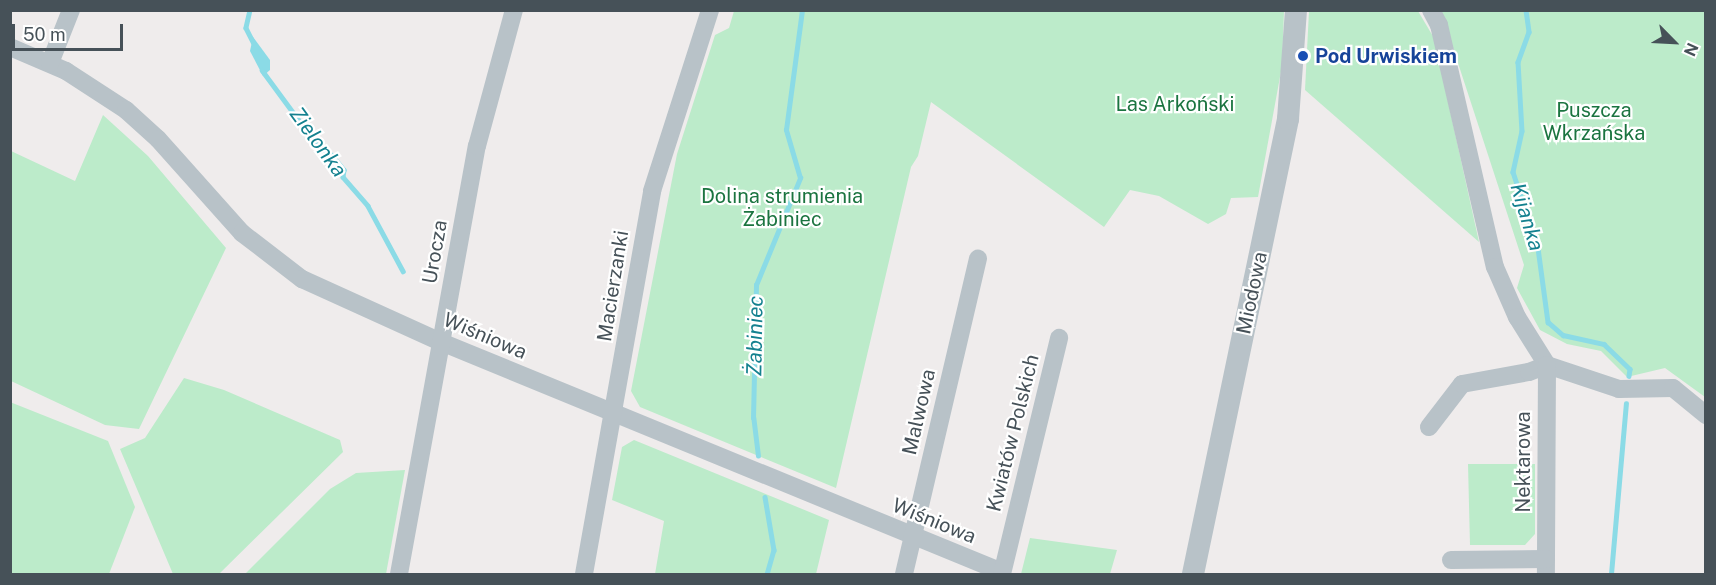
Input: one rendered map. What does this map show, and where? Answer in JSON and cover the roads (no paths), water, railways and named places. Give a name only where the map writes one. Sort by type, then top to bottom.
[{"type":"street","points":[[50,63],[71,10]]},
{"type":"street","name":"Urocza","points":[[399,574],[481,124],[514,10]]},
{"type":"street","name":"Macierzanki","points":[[584,574],[655,180],[710,10]]},
{"type":"street","name":"Miodowa","points":[[1193,574],[1288,119],[1296,10]]},
{"type":"street","points":[[1431,10],[1439,25],[1495,267],[1517,317],[1547,365],[1619,389],[1673,388],[1706,415]]},
{"type":"street","name":"Wiśniowa","points":[[10,47],[50,63],[98,90],[141,123],[242,233],[279,264],[345,301],[1002,573]]},
{"type":"street","name":"Malwowa","points":[[904,574],[978,259]]},
{"type":"street","name":"Kwiatów Polskich","points":[[1002,573],[1059,338]]},
{"type":"street","points":[[1429,427],[1462,384],[1529,372],[1547,365]]},
{"type":"street","name":"Nektarowa","points":[[1451,560],[1546,567],[1547,365]]},
{"type":"water","points":[[253,37],[270,60],[270,70],[263,76],[250,51]]},
{"type":"waterway","name":"Zielonka","points":[[250,10],[246,28],[253,42]]},
{"type":"waterway","name":"Żabiniec","points":[[758,456],[753,418],[756,285],[800,178],[786,130],[802,10]]},
{"type":"waterway","name":"Kijanka","points":[[1526,10],[1529,32],[1518,62],[1522,131],[1513,172],[1538,248],[1548,322],[1563,335],[1604,344],[1630,369],[1629,376]]},
{"type":"waterway","name":"Zielonka","points":[[262,70],[320,149],[332,155],[344,170],[343,177],[368,206],[403,271]]},
{"type":"waterway","points":[[1611,574],[1626,404]]},
{"type":"waterway","name":"Żabiniec","points":[[765,497],[774,550],[767,574]]},
{"type":"place","name":"Pod Urwiskiem","points":[[1303,56]]},
{"type":"park label","name":"Las Arkoński","points":[[1175,104]]},
{"type":"park label","name":"Puszcza Wkrzańska","points":[[1594,122]]},
{"type":"park label","name":"Dolina strumienia Żabiniec","points":[[782,208]]}]
